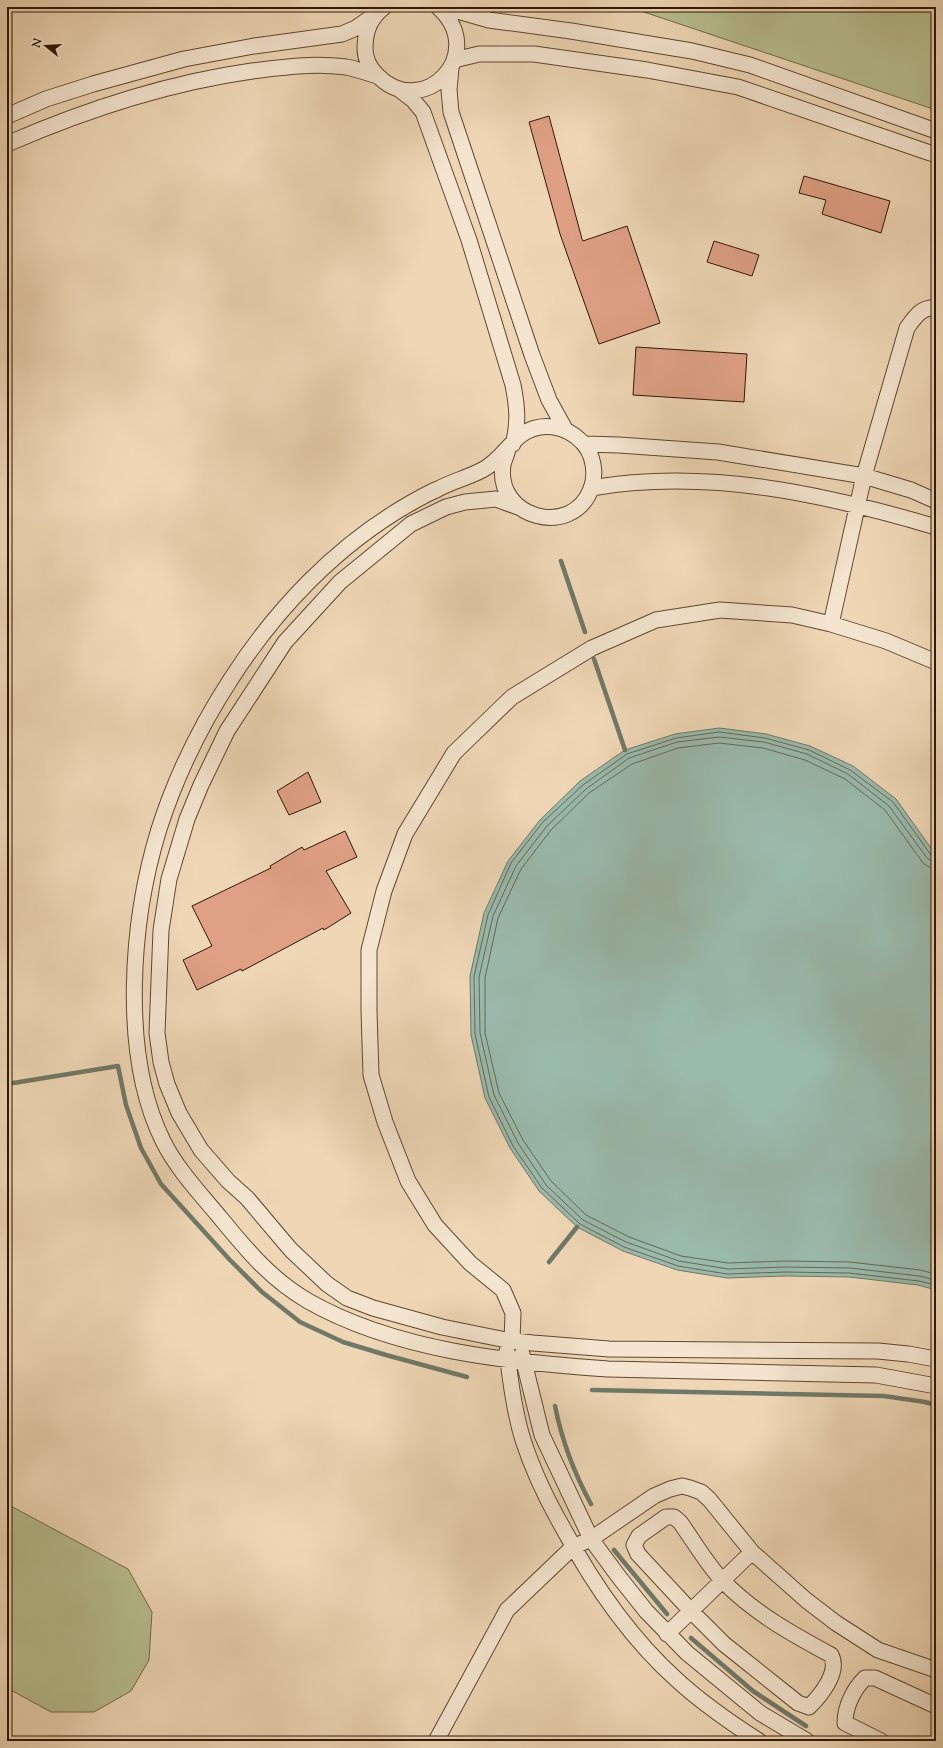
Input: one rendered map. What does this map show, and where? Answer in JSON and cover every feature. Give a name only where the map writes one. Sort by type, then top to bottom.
[{"type":"street","points":[[438,7],[447,15],[454,28],[457,44],[449,90],[451,112],[532,356],[549,400],[565,429]]},
{"type":"street","points":[[444,7],[489,20],[571,31],[692,51],[750,65],[936,131]]},
{"type":"street","points":[[380,10],[371,21],[365,36],[365,52],[370,68],[385,84],[400,90],[413,100],[423,112],[468,240],[514,390],[518,408],[516,432],[503,464],[503,480],[509,495],[519,508]]},
{"type":"street","points":[[7,116],[46,99],[92,84],[184,59],[254,46],[342,34],[356,28],[380,10]]},
{"type":"street","points":[[400,90],[416,91],[432,86],[453,64],[479,54],[534,54],[647,70],[738,87],[936,155]]},
{"type":"street","points":[[7,144],[83,113],[183,84],[231,74],[310,65],[347,68],[378,76]]},
{"type":"street","points":[[831,624],[864,476],[907,328],[917,314],[929,307],[936,308]]},
{"type":"street","points":[[936,1359],[878,1351],[609,1349],[512,1340],[407,1318],[373,1308],[347,1298],[328,1284],[291,1250],[247,1198],[228,1181],[201,1150],[179,1113],[167,1084],[161,1062],[157,1033],[161,930],[169,879],[187,819],[227,730],[285,642],[340,582],[411,524],[446,507],[465,502],[496,499],[519,508],[528,514],[543,518],[559,517],[574,510],[583,502],[591,488],[594,473],[591,457],[584,444],[578,437],[565,429],[549,426],[533,428],[520,436],[497,460],[484,469],[438,489],[405,506],[370,529],[302,588],[266,629],[210,710],[174,789],[159,831],[141,914],[135,960],[135,1012],[140,1071],[161,1138],[175,1162],[194,1189],[259,1264],[283,1285],[310,1302],[366,1328],[437,1347],[523,1362],[608,1369],[876,1375],[936,1386]]},
{"type":"street","points":[[584,444],[718,452],[864,476],[911,490],[936,501]]},
{"type":"street","points":[[591,488],[649,481],[718,483],[815,495],[858,505],[936,527]]},
{"type":"street","points":[[759,1741],[729,1722],[676,1680],[627,1628],[591,1577],[544,1494],[523,1440],[514,1403],[508,1359],[512,1340],[513,1313],[503,1290],[470,1263],[435,1225],[408,1181],[385,1122],[371,1075],[369,1011],[370,950],[384,891],[405,834],[454,753],[512,697],[592,648],[656,620],[720,610],[792,615],[831,624],[886,641],[936,662]]},
{"type":"street","points":[[512,1340],[523,1362],[542,1435],[592,1539],[620,1578],[667,1634],[687,1654],[760,1713],[807,1741]]},
{"type":"street","points":[[436,1741],[506,1610],[573,1547],[592,1539],[654,1496],[670,1489],[682,1486],[700,1492],[709,1499],[752,1552],[806,1600],[836,1623],[878,1650],[936,1670]]},
{"type":"street","points":[[666,1517],[674,1517],[680,1522],[722,1580],[755,1610],[790,1633],[831,1655],[834,1661],[834,1671],[818,1698],[810,1707],[798,1703],[724,1644],[691,1611],[638,1554],[634,1545],[639,1536],[666,1517]]},
{"type":"street","points":[[667,1634],[752,1552]]},
{"type":"street","points":[[881,1741],[845,1723],[845,1712],[858,1685],[865,1678],[874,1678],[936,1706]]},
{"type":"green space","points":[[629,7],[936,7],[936,110]]},
{"type":"green space","points":[[7,1504],[128,1569],[152,1612],[149,1660],[131,1691],[94,1712],[51,1712],[7,1688]]},
{"type":"water","points":[[719,728],[766,734],[810,746],[853,766],[896,799],[936,855],[936,1290],[918,1285],[849,1277],[786,1276],[727,1278],[677,1270],[623,1251],[577,1227],[539,1191],[510,1148],[485,1098],[471,1035],[470,976],[484,913],[508,861],[540,820],[580,781],[625,750],[675,734]]},
{"type":"building","points":[[549,116],[583,241],[627,226],[660,323],[599,344],[560,234],[529,122]]},
{"type":"building","points":[[804,176],[890,201],[881,233],[822,214],[826,200],[799,193]]},
{"type":"building","points":[[714,241],[759,255],[752,276],[707,262]]},
{"type":"building","points":[[636,347],[747,354],[744,402],[633,395]]},
{"type":"building","points":[[308,772],[321,802],[289,815],[277,791]]},
{"type":"building","points":[[345,831],[357,857],[326,871],[351,913],[324,930],[323,928],[242,971],[241,969],[197,990],[183,960],[212,946],[192,906],[271,868],[270,866],[302,847],[304,850]]},
{"type":"waterway","points":[[561,561],[585,632]]},
{"type":"waterway","points":[[594,659],[625,750]]},
{"type":"waterway","points":[[7,1084],[118,1066],[126,1105],[141,1148],[161,1184],[229,1259],[262,1292],[300,1322],[343,1342],[467,1377]]},
{"type":"waterway","points":[[549,1262],[577,1227]]},
{"type":"waterway","points":[[592,1390],[884,1396],[936,1405]]},
{"type":"waterway","points":[[555,1406],[561,1432],[569,1456],[579,1481],[591,1504]]},
{"type":"waterway","points":[[614,1550],[667,1614]]},
{"type":"waterway","points":[[691,1638],[753,1691],[806,1726]]}]
